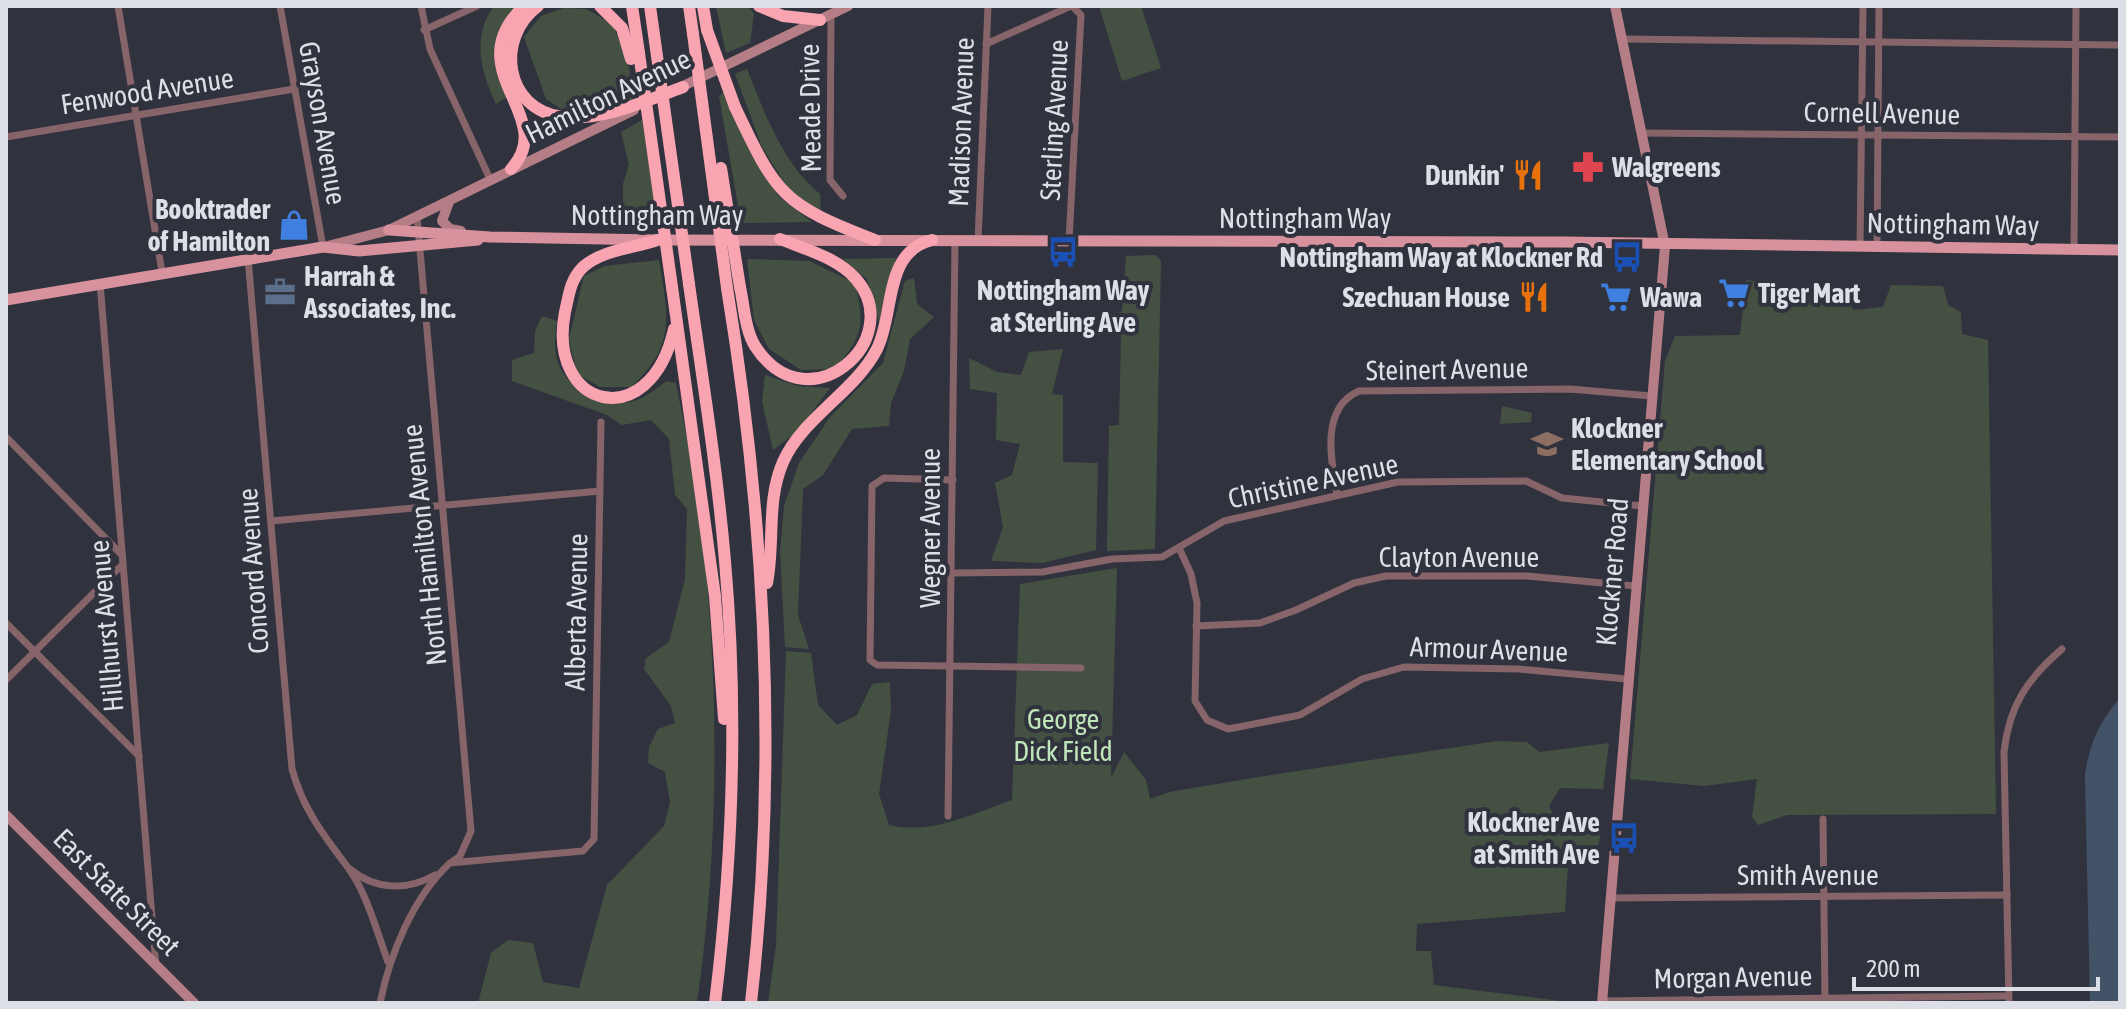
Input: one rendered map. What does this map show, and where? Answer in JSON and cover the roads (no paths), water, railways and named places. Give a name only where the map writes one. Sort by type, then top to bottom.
[{"type":"highway","points":[[511,169],[523,155],[527,139],[504,81],[501,45],[510,20],[524,6]]},
{"type":"highway","points":[[538,6],[521,21],[510,51],[516,85],[539,109],[569,117],[607,114],[683,87]]},
{"type":"highway","points":[[600,6],[622,28],[635,56]]},
{"type":"highway","points":[[632,6],[635,56],[651,142],[715,596],[730,806]]},
{"type":"highway","points":[[650,6],[725,563],[731,675],[730,806],[715,1003]]},
{"type":"highway","points":[[689,6],[708,144],[721,168],[763,602],[766,793],[751,1003]]},
{"type":"highway","points":[[703,6],[707,30],[735,107],[767,173],[788,198],[811,215],[875,240]]},
{"type":"highway","points":[[759,6],[783,16],[825,17]]},
{"type":"highway","points":[[734,287],[755,345],[783,373],[814,380],[846,368],[854,359],[866,333],[868,305],[862,287],[854,277],[831,261],[780,239]]},
{"type":"highway","points":[[657,240],[600,256],[576,276],[562,329],[566,364],[578,382],[597,393],[615,397],[635,394],[645,388],[662,367],[677,318]]},
{"type":"highway","points":[[763,602],[771,562],[773,502],[782,464],[798,438],[870,360],[881,338],[898,267],[909,251],[932,240]]},
{"type":"main road","name":"Hamilton Avenue","points":[[323,247],[389,230],[848,6]]},
{"type":"main road","name":"Klockner Road","points":[[1602,1002],[1665,246],[1615,6]]},
{"type":"main road","points":[[451,199],[442,216],[444,226],[490,237]]},
{"type":"main road","name":"Nottingham Way","points":[[389,230],[420,240]]},
{"type":"main road","name":"Nottingham Way","points":[[6,300],[323,247],[359,251],[420,240],[490,237],[2120,250]]},
{"type":"main road","name":"East State Street","points":[[6,815],[194,1003]]},
{"type":"street","points":[[118,6],[162,272]]},
{"type":"street","name":"Grayson Avenue","points":[[280,6],[323,247]]},
{"type":"street","points":[[421,6],[424,30],[490,179]]},
{"type":"street","points":[[424,30],[477,6]]},
{"type":"street","name":"Madison Avenue","points":[[978,241],[988,6]]},
{"type":"street","points":[[986,44],[1072,6]]},
{"type":"street","name":"Sterling Avenue","points":[[1069,241],[1081,15],[1072,6]]},
{"type":"street","points":[[1860,247],[1863,6]]},
{"type":"street","points":[[1877,247],[1879,6]]},
{"type":"street","points":[[2074,249],[2076,6]]},
{"type":"street","name":"Meade Drive","points":[[825,17],[830,180],[843,196]]},
{"type":"street","points":[[1623,39],[2120,45]]},
{"type":"street","name":"Fenwood Avenue","points":[[6,137],[294,89]]},
{"type":"street","name":"Cornell Avenue","points":[[1643,133],[2120,137]]},
{"type":"street","points":[[1860,213],[1877,213]]},
{"type":"street","name":"North Hamilton Avenue","points":[[417,216],[471,831],[460,856],[437,874]]},
{"type":"street","name":"Wegner Avenue","points":[[948,816],[955,241]]},
{"type":"street","name":"Concord Avenue","points":[[248,258],[292,769],[314,825],[346,865],[361,891],[388,962]]},
{"type":"street","name":"Hillhurst Avenue","points":[[100,283],[156,966]]},
{"type":"street","name":"Steinert Avenue","points":[[1337,494],[1332,423],[1339,406],[1359,391],[1570,389],[1651,396]]},
{"type":"street","name":"Alberta Avenue","points":[[450,863],[583,851],[594,839],[601,422]]},
{"type":"street","points":[[6,437],[123,560],[6,680]]},
{"type":"street","points":[[953,480],[884,478],[872,486],[870,660],[877,665],[1081,668]]},
{"type":"street","name":"Christine Avenue","points":[[952,573],[1042,572],[1112,559],[1162,557],[1180,550],[1224,521],[1398,482],[1526,481],[1562,498],[1642,506]]},
{"type":"street","points":[[271,521],[600,491]]},
{"type":"street","name":"Armour Avenue","points":[[1180,550],[1195,587],[1195,701],[1207,720],[1228,729],[1300,715],[1362,679],[1404,667],[1519,669],[1627,679]]},
{"type":"street","name":"Clayton Avenue","points":[[1196,626],[1260,623],[1354,583],[1386,576],[1527,576],[1635,586]]},
{"type":"street","points":[[6,623],[139,756]]},
{"type":"street","points":[[2008,999],[2007,727],[2014,703],[2026,683],[2062,649]]},
{"type":"street","points":[[1823,819],[1825,1001]]},
{"type":"street","name":"Concord Avenue","points":[[346,865],[367,880],[390,886],[414,884],[437,874]]},
{"type":"street","points":[[380,1003],[388,962],[437,874]]},
{"type":"street","name":"Smith Avenue","points":[[1610,898],[2007,895]]},
{"type":"street","name":"Morgan Avenue","points":[[1602,1002],[2008,999]]},
{"type":"water","points":[[2120,698],[2120,1003],[2090,1003],[2085,776],[2096,734]]},
{"type":"place","name":"Walgreens","points":[[1588,167]]},
{"type":"place","name":"Dunkin'","points":[[1528,175]]},
{"type":"place","name":"Booktrader of Hamilton","points":[[294,225]]},
{"type":"place","name":"Nottingham Way at Sterling Ave","points":[[1063,252]]},
{"type":"place","name":"Nottingham Way at Klockner Rd","points":[[1627,257]]},
{"type":"place","name":"Harrah & Associates, Inc.","points":[[280,292]]},
{"type":"place","name":"Tiger Mart","points":[[1734,293]]},
{"type":"place","name":"Szechuan House","points":[[1534,297]]},
{"type":"place","name":"Wawa","points":[[1616,297]]},
{"type":"place","name":"Klockner Elementary School","points":[[1547,444]]},
{"type":"place","name":"Klockner Ave at Smith Ave","points":[[1624,838]]},
{"type":"park label","name":"George Dick Field","points":[[1063,735]]}]
